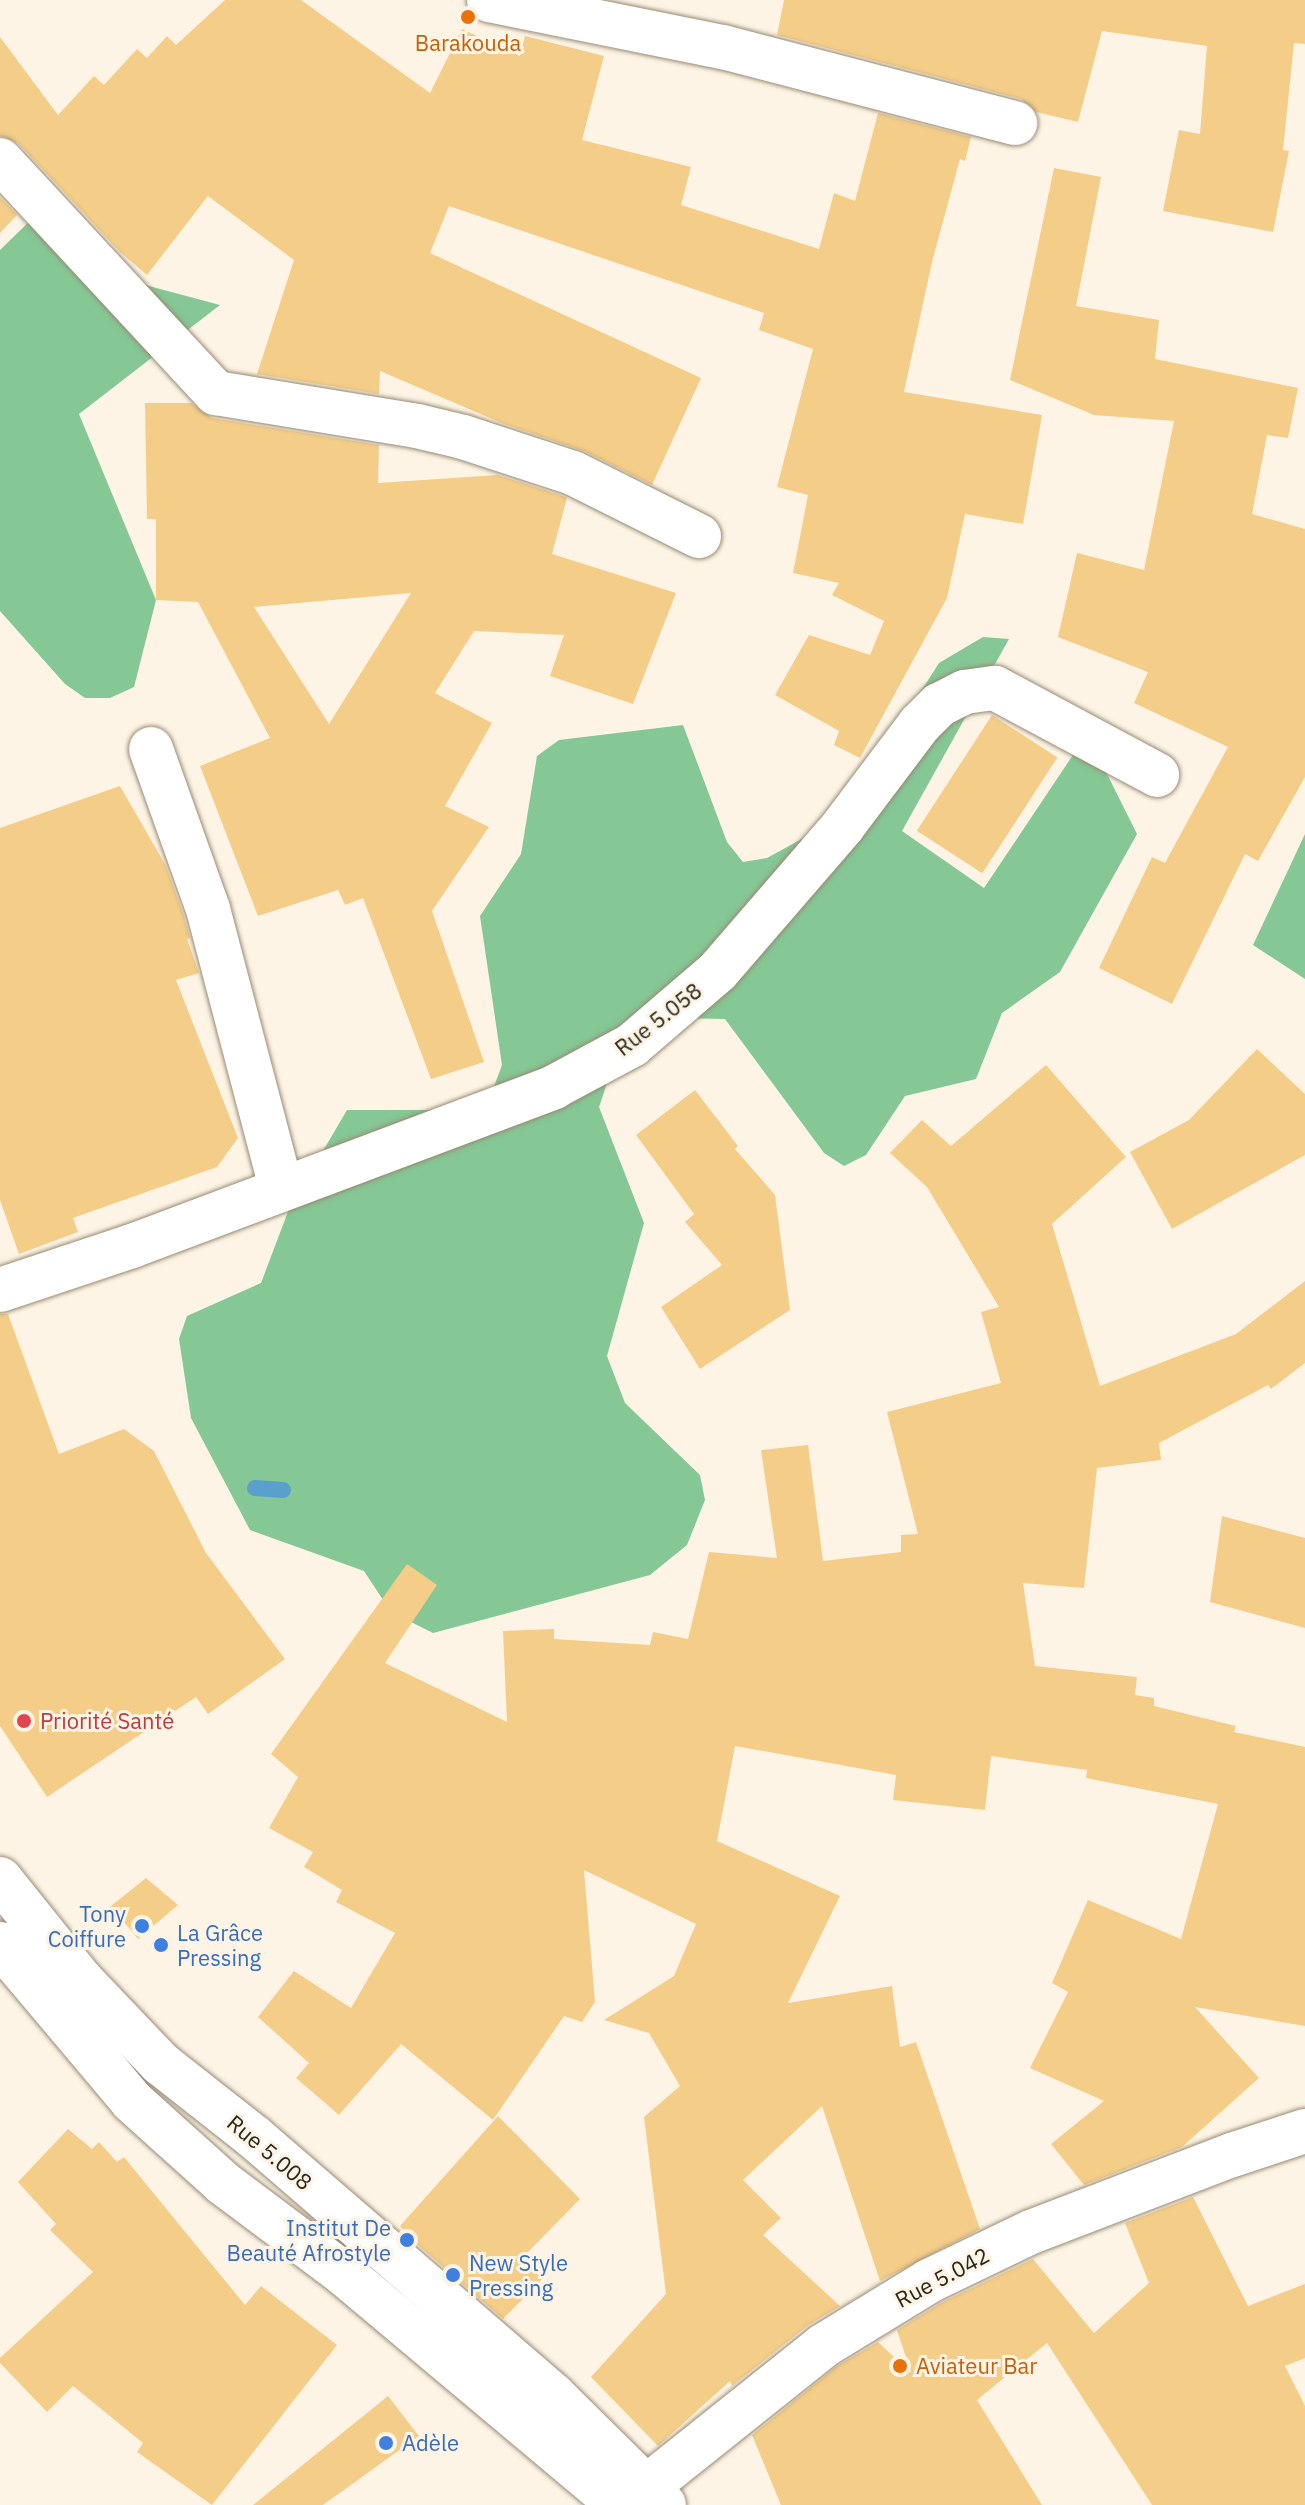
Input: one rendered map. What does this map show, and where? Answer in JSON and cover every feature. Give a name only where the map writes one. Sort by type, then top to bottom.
[{"type":"street","points":[[489,0],[723,47],[1015,123]]},
{"type":"street","points":[[0,160],[216,393],[417,426],[463,437],[573,473],[699,536]]},
{"type":"street","name":"Rue 5.058","points":[[0,1290],[132,1246],[554,1087],[632,1045],[718,971],[843,826],[920,724],[939,705],[965,692],[995,688],[1157,775]]},
{"type":"street","points":[[151,749],[208,909],[281,1188]]},
{"type":"street","name":"Rue 5.008","points":[[0,1879],[81,1980],[160,2063],[254,2137],[530,2375],[638,2501]]},
{"type":"street","points":[[0,1944],[132,2101],[223,2183],[638,2501]]},
{"type":"street","name":"Rue 5.042","points":[[638,2501],[823,2346],[929,2281],[1031,2232],[1232,2155],[1305,2131]]},
{"type":"green space","points":[[42,209],[104,274],[220,305],[79,414],[156,600],[134,687],[110,698],[85,698],[65,684],[0,611],[0,250]]},
{"type":"green space","points":[[983,637],[1009,639],[902,831],[984,888],[1087,734],[1137,834],[1060,972],[1002,1013],[976,1079],[905,1096],[866,1155],[844,1166],[824,1153],[725,1019],[677,1018],[615,1060],[599,1107],[644,1223],[607,1356],[625,1403],[700,1475],[705,1500],[687,1545],[650,1575],[433,1633],[391,1612],[364,1571],[250,1530],[191,1418],[179,1339],[187,1316],[261,1283],[289,1209],[347,1110],[448,1110],[493,1089],[502,1065],[480,916],[521,854],[537,756],[559,740],[683,725],[727,842],[743,862],[767,858],[840,818],[939,663]]},
{"type":"green space","points":[[1305,834],[1305,979],[1253,945]]},
{"type":"building","points":[[225,0],[301,0],[430,93],[462,29],[520,56],[525,36],[604,56],[582,140],[691,167],[681,205],[819,249],[834,193],[855,201],[878,113],[971,137],[965,161],[960,159],[932,262],[904,392],[1042,415],[1023,524],[965,514],[947,598],[860,758],[834,745],[839,731],[775,695],[809,635],[870,655],[884,621],[832,595],[839,583],[793,573],[808,495],[777,487],[813,349],[759,330],[764,313],[449,206],[430,253],[701,378],[652,485],[584,451],[504,424],[380,371],[379,394],[257,374],[294,260],[208,196],[147,275],[120,252],[18,143],[0,136],[0,37],[58,115],[94,76],[104,85],[137,49],[147,58],[167,36],[176,45]]},
{"type":"building","points":[[784,0],[1305,0],[1305,44],[1294,43],[1283,150],[1289,151],[1273,232],[1163,211],[1179,130],[1200,134],[1207,46],[1102,31],[1078,122],[1036,112],[1021,99],[777,35]]},
{"type":"building","points":[[1054,168],[1101,177],[1076,306],[1159,320],[1155,359],[1298,388],[1288,438],[1267,435],[1252,514],[1305,529],[1305,777],[1258,861],[1245,854],[1172,1004],[1099,968],[1152,857],[1165,863],[1228,747],[1134,703],[1148,672],[1058,637],[1077,553],[1144,570],[1174,421],[1094,415],[1010,380]]},
{"type":"building","points":[[0,197],[17,215],[0,233]]},
{"type":"building","points":[[145,403],[191,403],[212,418],[379,445],[378,483],[498,475],[563,496],[567,498],[552,554],[676,593],[633,704],[550,676],[564,635],[474,631],[435,693],[492,723],[445,806],[489,827],[432,911],[484,1062],[431,1079],[363,898],[345,905],[338,890],[258,916],[200,766],[270,738],[198,602],[156,600],[156,519],[147,519]],"holes":[[[411,593],[329,724],[254,607]]]},
{"type":"building","points":[[992,715],[1057,757],[982,873],[917,831]]},
{"type":"building","points":[[120,786],[166,866],[184,916],[190,938],[187,939],[199,973],[176,980],[238,1138],[217,1167],[73,1218],[78,1232],[19,1254],[0,1200],[0,828]]},
{"type":"building","points":[[1257,1049],[1305,1094],[1305,1155],[1172,1229],[1130,1152],[1189,1120]]},
{"type":"building","points":[[1046,1065],[1126,1157],[1052,1224],[1100,1386],[1236,1334],[1305,1281],[1305,1363],[1271,1389],[1268,1385],[1159,1443],[1161,1460],[1097,1468],[1084,1588],[1023,1583],[1035,1666],[1137,1677],[1135,1695],[1154,1698],[1154,1706],[1236,1726],[1234,1732],[1305,1747],[1305,2026],[1195,2007],[1259,2078],[1182,2147],[1084,2185],[1051,2144],[1104,2101],[1030,2068],[1068,1992],[1052,1983],[1088,1900],[1181,1939],[1218,1804],[1086,1778],[1087,1770],[991,1756],[985,1810],[893,1800],[896,1775],[735,1746],[717,1841],[840,1896],[788,2003],[892,1986],[900,2047],[916,2042],[980,2229],[880,2281],[822,2106],[743,2180],[781,2218],[763,2235],[840,2306],[807,2326],[732,2386],[730,2381],[658,2446],[591,2377],[666,2294],[644,2117],[680,2086],[649,2033],[604,2020],[674,1976],[696,1924],[584,1870],[595,2002],[582,2022],[564,2016],[493,2120],[401,2044],[339,2115],[296,2078],[309,2063],[258,2017],[294,1971],[351,2008],[395,1933],[336,1902],[342,1890],[304,1867],[313,1852],[269,1828],[298,1777],[271,1754],[407,1564],[437,1585],[385,1663],[507,1722],[503,1631],[554,1629],[554,1639],[650,1645],[653,1632],[688,1639],[709,1552],[777,1558],[761,1450],[808,1445],[823,1561],[901,1552],[901,1535],[918,1534],[887,1412],[1001,1383],[981,1312],[999,1307],[927,1187],[890,1153],[922,1120],[951,1146]]},
{"type":"building","points":[[695,1090],[738,1146],[735,1149],[775,1195],[790,1310],[700,1369],[661,1307],[722,1265],[685,1222],[694,1214],[636,1135]]},
{"type":"building","points":[[0,1314],[8,1314],[59,1454],[124,1429],[154,1451],[206,1553],[285,1659],[208,1714],[196,1697],[47,1797],[0,1726]]},
{"type":"building","points":[[1222,1516],[1305,1538],[1305,1628],[1210,1602]]},
{"type":"building","points":[[146,1878],[178,1905],[138,1939],[111,1906]]},
{"type":"building","points":[[498,2116],[580,2199],[528,2252],[548,2273],[503,2319],[400,2226]]},
{"type":"building","points":[[68,2129],[92,2149],[99,2142],[117,2162],[124,2157],[245,2305],[261,2286],[337,2345],[212,2505],[137,2452],[143,2443],[73,2386],[47,2412],[0,2363],[0,2358],[93,2272],[50,2230],[56,2224],[18,2182]]},
{"type":"building","points":[[1193,2197],[1248,2306],[1305,2284],[1305,2358],[1285,2366],[1305,2406],[1305,2505],[1152,2505],[1047,2343],[977,2400],[1042,2505],[781,2505],[752,2435],[837,2366],[878,2342],[911,2373],[897,2330],[941,2303],[1033,2259],[1094,2333],[1149,2283],[1125,2223]]},
{"type":"building","points":[[388,2396],[419,2436],[323,2505],[253,2505]]},
{"type":"waterway","points":[[255,1488],[283,1490]]},
{"type":"place","name":"Barakouda","points":[[468,17]]},
{"type":"place","name":"Priorité Santé","points":[[24,1721]]},
{"type":"place","name":"Tony Coiffure","points":[[142,1926]]},
{"type":"place","name":"La Grâce Pressing","points":[[161,1945]]},
{"type":"place","name":"Institut De Beauté Afrostyle","points":[[407,2240]]},
{"type":"place","name":"New Style Pressing","points":[[453,2275]]},
{"type":"place","name":"Aviateur Bar","points":[[900,2366]]},
{"type":"place","name":"Adèle","points":[[386,2443]]}]
